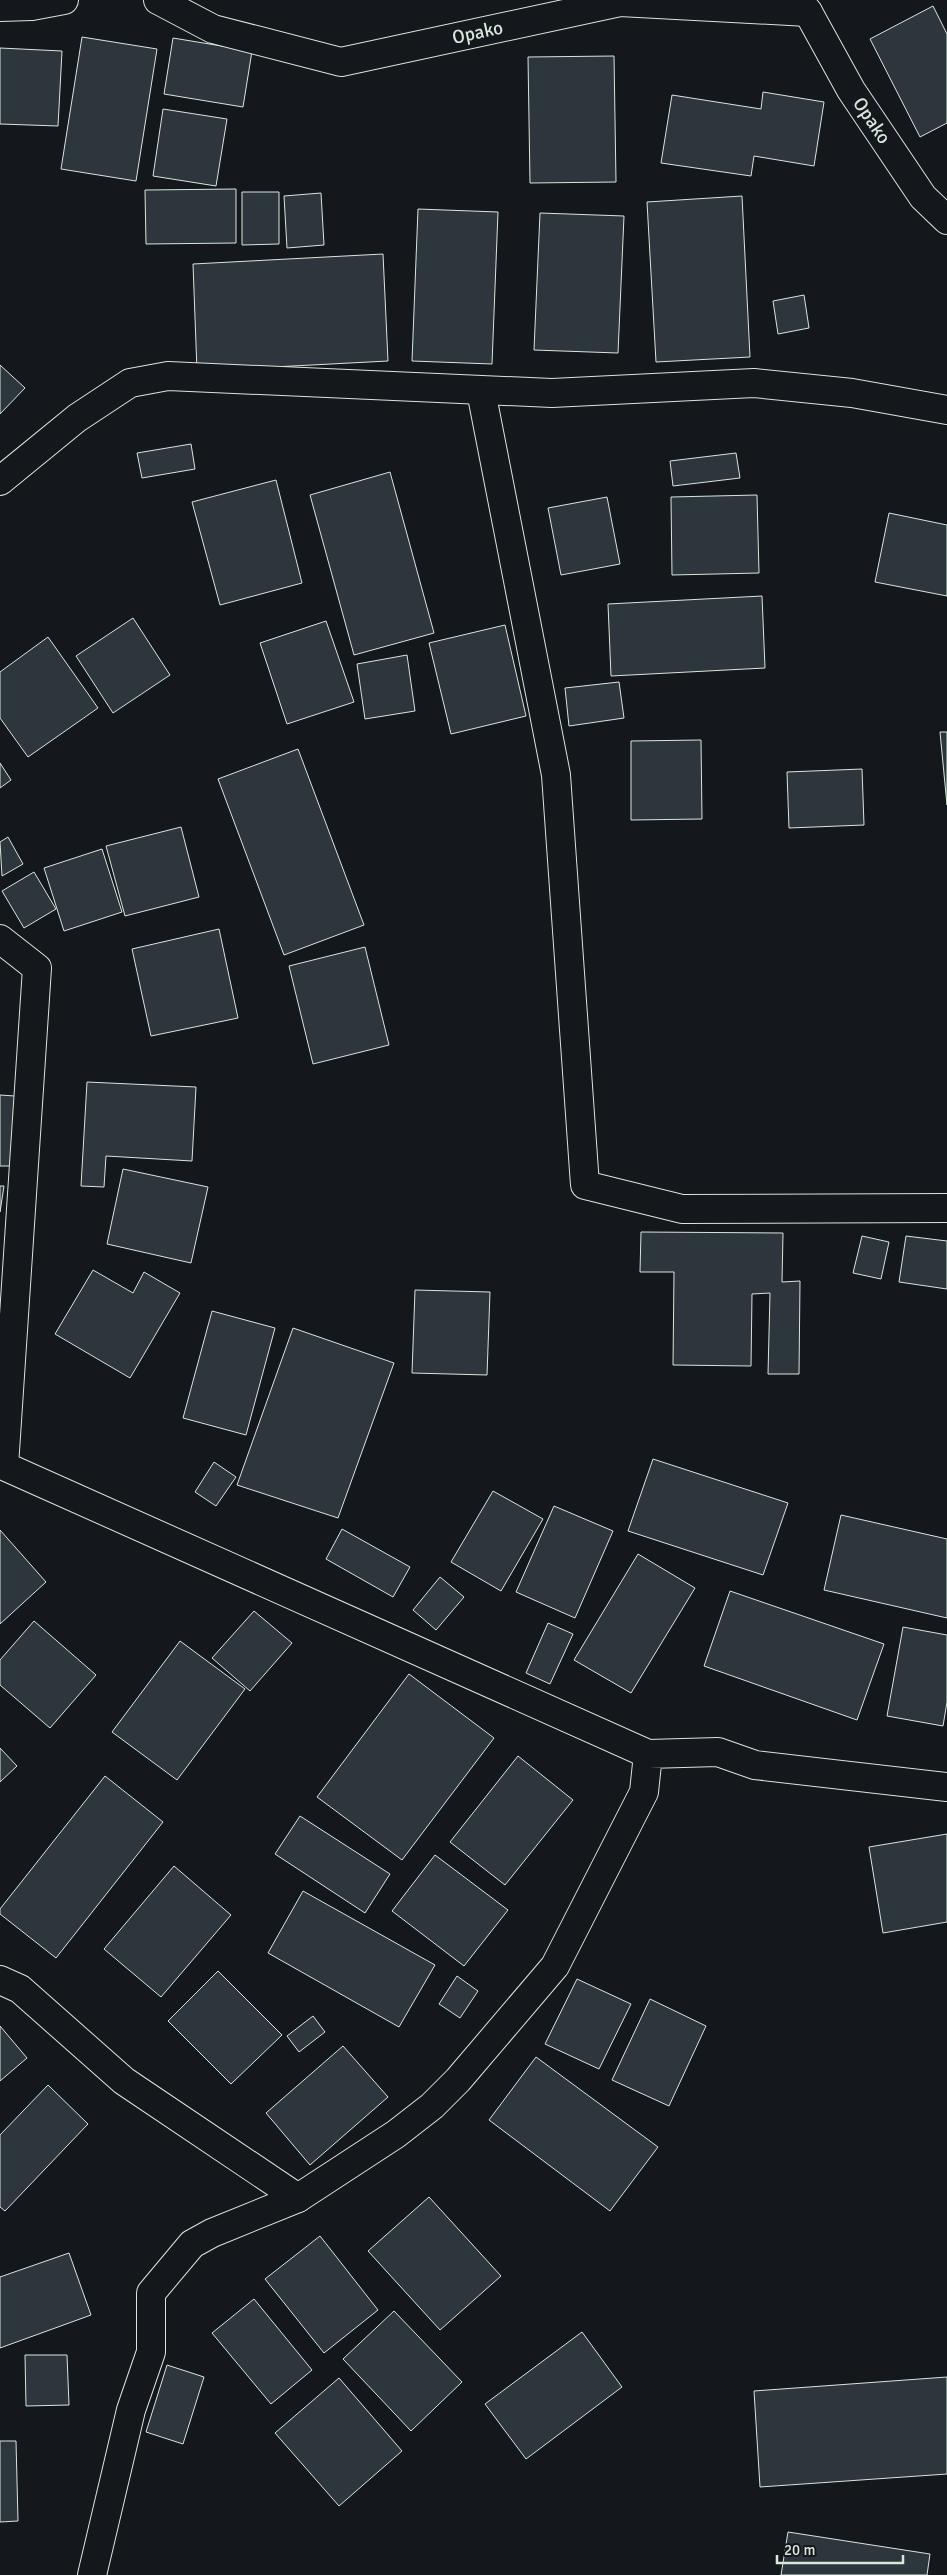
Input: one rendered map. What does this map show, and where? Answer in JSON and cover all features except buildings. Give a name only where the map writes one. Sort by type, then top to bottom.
[{"type":"street","points":[[0,7],[32,6],[64,0]]},
{"type":"street","name":"Opako","points":[[158,0],[212,29],[342,62],[620,2],[804,6],[851,90],[923,198],[947,220]]},
{"type":"street","points":[[0,481],[77,418],[130,383],[168,376],[552,393],[754,383],[852,393],[947,410]]},
{"type":"street","points":[[481,391],[556,775],[585,1185],[682,1209],[947,1208]]},
{"type":"street","points":[[0,939],[37,968],[4,1466],[648,1754],[718,1752],[756,1765],[947,1787]]},
{"type":"street","points":[[92,2575],[131,2410],[151,2352],[151,2293],[192,2244],[212,2233],[298,2198],[396,2134],[432,2106],[458,2080],[555,1966],[644,1792],[648,1754]]},
{"type":"street","points":[[0,1980],[20,1988],[124,2081],[298,2198]]}]
